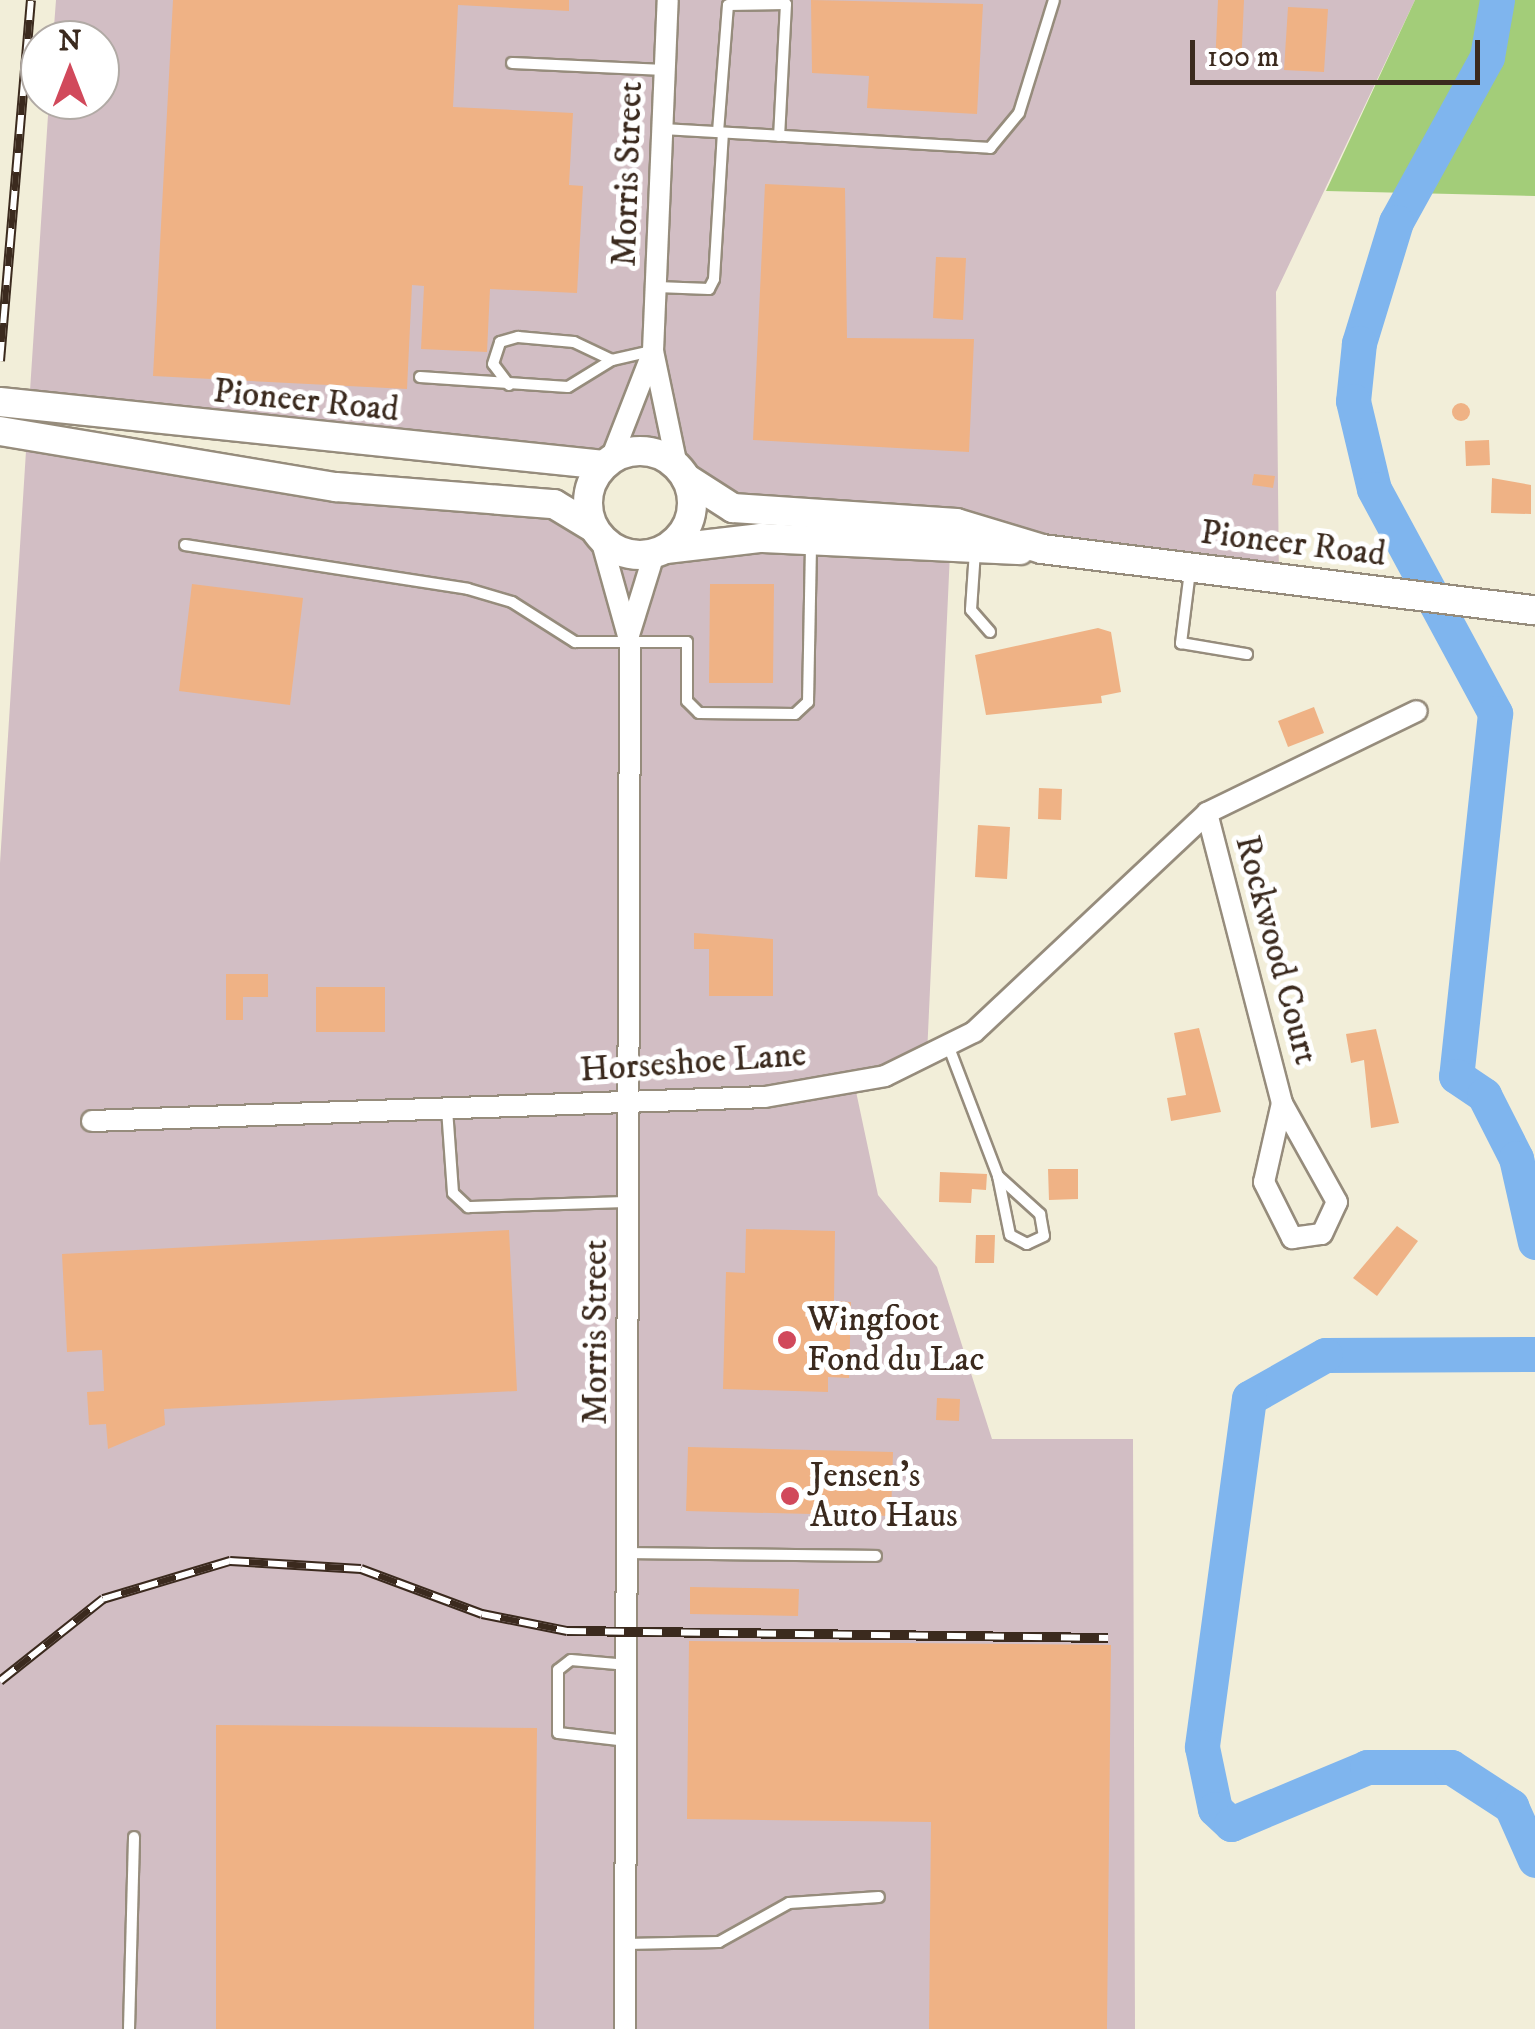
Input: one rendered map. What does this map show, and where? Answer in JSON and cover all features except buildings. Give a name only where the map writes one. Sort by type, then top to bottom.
[{"type":"main road","name":"Pioneer Road","points":[[0,402],[608,462]]},
{"type":"main road","name":"Pioneer Road","points":[[0,432],[336,487],[554,504],[597,533]]},
{"type":"main road","points":[[639,451],[682,472],[692,510],[660,552],[629,555],[597,533],[588,494],[608,462],[639,451]]},
{"type":"main road","name":"Pioneer Road","points":[[682,472],[732,508],[1190,570],[1535,610]]},
{"type":"main road","name":"Pioneer Road","points":[[660,552],[812,540],[976,541]]},
{"type":"street","name":"Morris Street","points":[[668,0],[653,351],[682,472]]},
{"type":"street","name":"Morris Street","points":[[608,462],[653,351]]},
{"type":"street","name":"Morris Street","points":[[597,533],[630,639],[626,2029]]},
{"type":"street","name":"Morris Street","points":[[630,639],[660,552]]},
{"type":"street","name":"Horseshoe Lane","points":[[92,1121],[765,1098],[854,1082],[974,1032],[1208,813],[1417,711]]},
{"type":"street","name":"Rockwood Court","points":[[1208,813],[1282,1102],[1337,1202],[1322,1234],[1292,1238],[1274,1217],[1264,1182],[1282,1102]]},
{"type":"lane","points":[[662,129],[990,148],[1019,113],[1054,0]]},
{"type":"lane","points":[[656,287],[709,289],[714,280],[728,5],[786,4],[779,136]]},
{"type":"lane","points":[[512,64],[665,70]]},
{"type":"lane","points":[[510,384],[493,364],[500,342],[518,337],[574,342],[612,360]]},
{"type":"lane","points":[[420,377],[568,388],[612,360],[653,351]]},
{"type":"lane","points":[[184,545],[468,589],[512,602],[575,642],[687,642],[687,701],[700,713],[794,714],[808,702],[812,540]]},
{"type":"lane","points":[[976,541],[971,610],[990,632]]},
{"type":"lane","points":[[1190,570],[1181,643],[1247,654]]},
{"type":"lane","points":[[947,1044],[998,1176],[1010,1235],[1026,1244],[1044,1236],[1040,1214],[998,1176]]},
{"type":"lane","points":[[447,1109],[454,1193],[468,1207],[629,1202]]},
{"type":"lane","points":[[629,1552],[876,1556]]},
{"type":"lane","points":[[628,1665],[571,1660],[558,1670],[558,1734],[628,1741]]},
{"type":"lane","points":[[129,2029],[134,1837]]},
{"type":"lane","points":[[626,1944],[719,1942],[790,1904],[879,1897]]},
{"type":"shaded area","points":[[56,0],[1415,0],[1276,292],[1279,582],[733,508],[669,459],[639,451],[611,459],[29,406],[48,120],[120,120],[120,20],[54,20]]},
{"type":"shaded area","points":[[27,435],[512,498],[639,556],[666,549],[950,553],[927,1055],[854,1082],[878,1195],[937,1267],[992,1439],[1133,1439],[1135,2029],[0,2029],[0,863]]},
{"type":"green space","points":[[1415,0],[1535,0],[1535,196],[1326,191]]},
{"type":"waterway","points":[[1497,0],[1487,57],[1396,222],[1359,343],[1353,401],[1374,489],[1495,713],[1456,1076],[1484,1095],[1516,1158],[1535,1242]]},
{"type":"waterway","points":[[1535,1354],[1325,1355],[1249,1398],[1202,1747],[1215,1809],[1231,1824],[1367,1767],[1451,1767],[1511,1806],[1535,1860]]},
{"type":"railway","points":[[0,361],[31,0]]},
{"type":"railway","points":[[0,1681],[103,1599],[230,1561],[361,1569],[482,1614],[567,1631],[1108,1638]]},
{"type":"place","name":"Wingfoot Fond du Lac","points":[[787,1340]]},
{"type":"place","name":"Jensen's Auto Haus","points":[[790,1496]]}]
